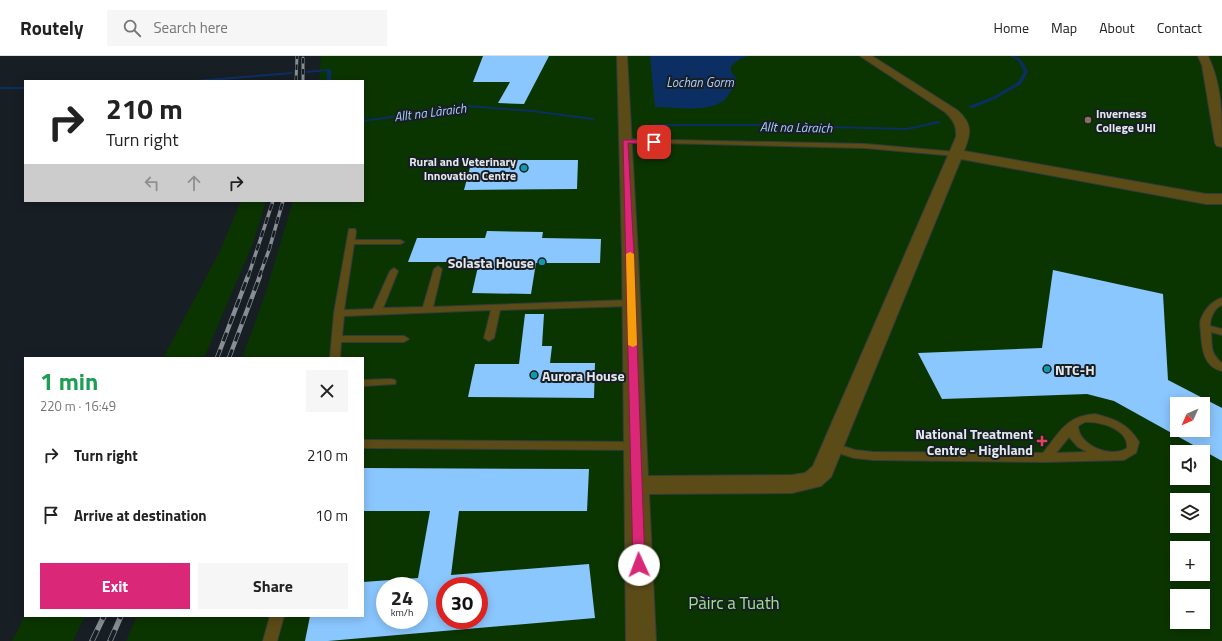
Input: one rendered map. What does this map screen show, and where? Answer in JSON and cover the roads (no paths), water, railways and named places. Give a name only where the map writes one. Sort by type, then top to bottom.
[{"type":"street","points":[[622,56],[641,641]]},
{"type":"street","points":[[636,485],[792,484],[812,480],[823,471],[963,137],[964,127],[961,120],[949,110],[865,56]]},
{"type":"street","points":[[1202,56],[1207,65],[1220,127],[1222,144]]},
{"type":"street","points":[[956,154],[1206,199],[1222,199]]},
{"type":"lane","points":[[625,142],[865,146],[956,154]]},
{"type":"lane","points":[[335,357],[339,313],[352,231]]},
{"type":"lane","points":[[351,242],[400,242]]},
{"type":"lane","points":[[427,310],[438,269]]},
{"type":"lane","points":[[377,311],[394,271]]},
{"type":"lane","points":[[1222,301],[1214,305],[1205,320],[1207,351],[1210,358],[1222,368]]},
{"type":"lane","points":[[339,313],[631,303]]},
{"type":"lane","points":[[489,338],[496,307]]},
{"type":"lane","points":[[1205,328],[1222,332]]},
{"type":"lane","points":[[336,339],[404,339]]},
{"type":"lane","points":[[364,383],[391,382]]},
{"type":"lane","points":[[832,447],[854,454],[872,456],[1046,458],[1124,456],[1133,449],[1134,443],[1120,427],[1107,421],[1092,418],[1077,421],[1046,458]]},
{"type":"lane","points":[[1072,426],[1073,434],[1083,445],[1101,454],[1112,456]]},
{"type":"lane","points":[[364,444],[635,446]]},
{"type":"lane","points":[[270,641],[277,617]]},
{"type":"water","name":"Lochan Gorm","points":[[650,56],[749,56],[740,59],[731,66],[731,72],[737,80],[723,101],[708,107],[690,108],[655,107]]},
{"type":"waterway","name":"Allt na Làraich","points":[[971,107],[994,98],[1020,83],[1026,72],[1021,61],[1013,56]]},
{"type":"waterway","name":"Allt na Làraich","points":[[307,72],[329,70],[329,80]]},
{"type":"waterway","points":[[207,80],[291,73]]},
{"type":"waterway","points":[[0,88],[24,88]]},
{"type":"waterway","name":"Allt na Làraich","points":[[364,121],[467,106],[532,111],[593,119]]},
{"type":"waterway","name":"Allt na Làraich","points":[[653,125],[751,125],[907,129],[938,122]]},
{"type":"railway","points":[[296,80],[297,56]]},
{"type":"railway","points":[[303,58],[303,80]]},
{"type":"railway","points":[[248,277],[273,202]]},
{"type":"railway","points":[[259,277],[269,250],[283,202]]},
{"type":"railway","points":[[217,357],[248,276]]},
{"type":"railway","points":[[229,357],[260,276]]},
{"type":"railway","points":[[92,641],[104,617]]},
{"type":"railway","points":[[110,641],[121,617]]},
{"type":"place","name":"Inverness College UHI","points":[[1088,120]]},
{"type":"place","name":"Rural and Veterinary Innovation Centre","points":[[524,168]]},
{"type":"place","name":"Solasta House","points":[[542,262]]},
{"type":"place","name":"NTC-H","points":[[1047,369]]},
{"type":"place","name":"Aurora House","points":[[534,375]]},
{"type":"place","name":"National Treatment Centre - Highland","points":[[1042,441]]},
{"type":"park label","name":"Pàirc a Tuath","points":[[734,603]]}]
